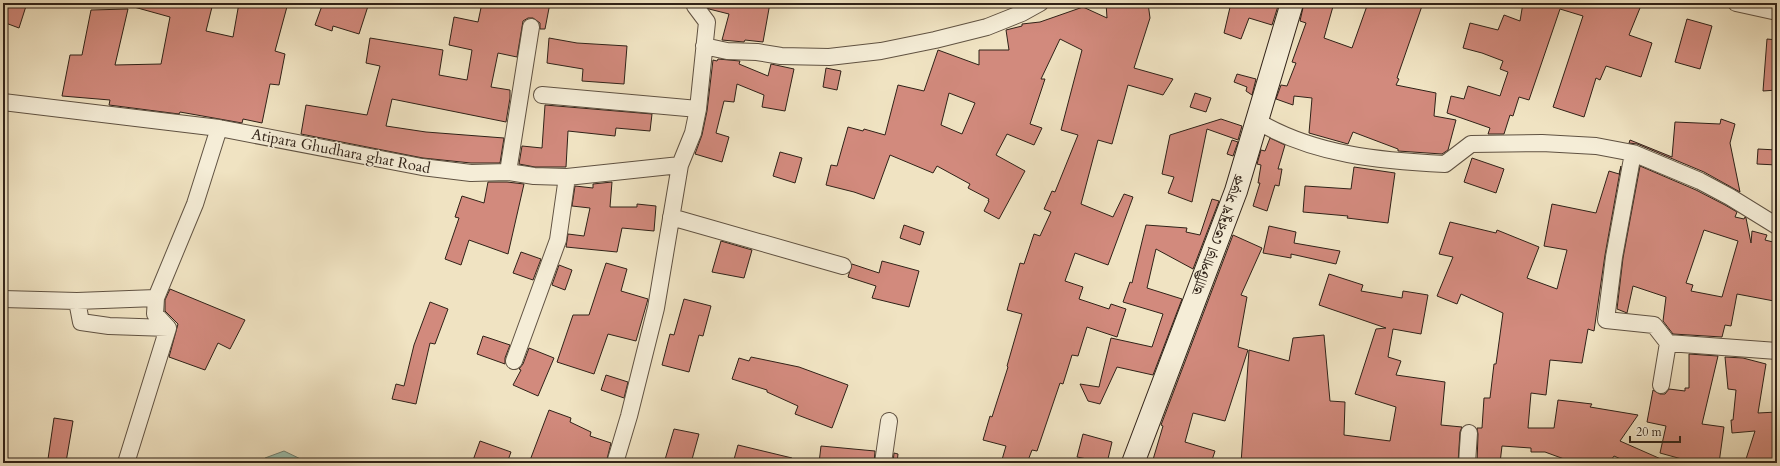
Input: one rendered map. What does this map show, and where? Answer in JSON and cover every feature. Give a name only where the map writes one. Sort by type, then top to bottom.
[{"type":"main road","name":"আটিপাড়া তেরমুখ সড়ক","points":[[1133,463],[1236,191],[1292,3]]},
{"type":"street","points":[[615,463],[629,416],[656,308],[680,165],[693,133],[698,109],[707,22],[695,6],[695,3]]},
{"type":"street","points":[[704,46],[727,52],[757,52],[781,56],[829,57],[874,52],[922,43],[988,27],[1022,13],[1040,3]]},
{"type":"street","points":[[1736,3],[1777,12]]},
{"type":"street","points":[[508,172],[531,27]]},
{"type":"street","points":[[542,95],[698,109]]},
{"type":"street","name":"Atipara Ghudhara ghat Road","points":[[3,102],[219,128],[422,167],[470,173],[508,172],[534,176],[567,178],[680,165]]},
{"type":"street","points":[[1257,121],[1271,130],[1326,150],[1407,162],[1445,164],[1471,144],[1542,143],[1596,146],[1634,153],[1700,181],[1730,197],[1777,226]]},
{"type":"street","points":[[168,328],[155,314],[156,298],[195,204],[219,128]]},
{"type":"street","points":[[1634,153],[1614,257],[1606,320],[1654,326],[1668,343],[1777,351]]},
{"type":"street","points":[[514,361],[558,240],[567,178]]},
{"type":"street","points":[[671,217],[843,266]]},
{"type":"street","points":[[3,299],[77,301],[156,298]]},
{"type":"street","points":[[77,301],[82,322],[109,326],[168,328]]},
{"type":"street","points":[[126,463],[168,328]]},
{"type":"street","points":[[1661,385],[1668,343]]},
{"type":"street","points":[[883,463],[889,421]]},
{"type":"street","points":[[1466,463],[1469,433]]},
{"type":"shaded area","points":[[284,451],[309,463],[264,463],[265,458]]},
{"type":"building","points":[[3,3],[27,3],[19,28],[3,22]]},
{"type":"building","points":[[134,3],[213,3],[206,31],[233,37],[239,3],[288,3],[275,51],[285,54],[279,85],[270,84],[262,123],[243,119],[242,123],[180,112],[179,114],[109,105],[110,100],[62,96],[70,55],[82,55],[91,10],[128,9],[115,65],[161,64],[170,17],[134,7]]},
{"type":"building","points":[[323,3],[369,3],[359,34],[333,26],[332,31],[315,25]]},
{"type":"building","points":[[482,3],[550,3],[545,29],[540,29],[540,23],[533,18],[528,18],[523,21],[517,57],[498,53],[491,87],[510,90],[506,122],[392,99],[386,126],[426,132],[504,138],[500,163],[471,163],[423,158],[301,134],[306,105],[367,115],[380,66],[366,63],[370,38],[443,50],[439,75],[467,80],[472,50],[449,45],[454,17],[478,22]]},
{"type":"building","points":[[705,3],[770,3],[763,42],[722,40],[729,14],[709,9]]},
{"type":"building","points":[[1106,3],[1148,3],[1150,18],[1134,68],[1173,79],[1163,95],[1128,85],[1112,144],[1098,140],[1081,204],[1113,217],[1124,194],[1133,197],[1108,265],[1075,253],[1065,281],[1083,287],[1079,299],[1109,309],[1111,304],[1126,309],[1117,337],[1087,327],[1078,356],[1072,355],[1063,384],[1060,383],[1037,451],[1032,450],[1027,463],[1001,463],[1006,446],[983,440],[1008,367],[1007,366],[1022,314],[1007,310],[1020,263],[1024,264],[1034,234],[1040,236],[1051,212],[1044,209],[1052,191],[1055,192],[1078,135],[1061,130],[1082,50],[1060,39],[1041,79],[1045,79],[1030,124],[1042,128],[1034,145],[1007,134],[996,155],[1025,171],[999,219],[984,211],[989,199],[968,188],[970,184],[937,166],[933,173],[890,155],[874,199],[826,185],[831,165],[837,166],[848,127],[863,131],[864,129],[885,135],[898,85],[924,91],[938,50],[979,65],[979,50],[1009,50],[1006,30],[1022,26],[1022,24],[1040,22],[1083,7],[1107,18]],"holes":[[[949,93],[975,103],[962,134],[941,125]]]},
{"type":"building","points":[[1231,3],[1279,3],[1272,25],[1249,18],[1241,39],[1224,33]]},
{"type":"building","points":[[1304,3],[1334,3],[1324,38],[1352,48],[1368,3],[1423,3],[1397,78],[1399,79],[1396,85],[1436,93],[1434,116],[1456,120],[1448,150],[1442,154],[1398,151],[1398,149],[1353,132],[1348,144],[1309,133],[1312,98],[1294,96],[1293,105],[1276,99],[1281,85],[1287,86],[1296,63],[1292,62],[1306,23],[1300,21]]},
{"type":"building","points":[[1523,3],[1642,3],[1629,35],[1652,43],[1641,77],[1606,66],[1600,80],[1596,78],[1584,117],[1553,107],[1583,16],[1560,9],[1529,100],[1519,97],[1513,116],[1510,115],[1504,134],[1488,134],[1490,128],[1447,113],[1451,96],[1464,99],[1468,86],[1500,96],[1508,72],[1500,69],[1503,61],[1463,48],[1470,23],[1498,30],[1504,15],[1520,21]]},
{"type":"building","points":[[1687,19],[1712,26],[1700,69],[1675,62]]},
{"type":"building","points":[[549,38],[577,43],[627,46],[624,84],[582,81],[583,69],[547,63]]},
{"type":"building","points":[[1767,39],[1777,40],[1777,90],[1763,91]]},
{"type":"building","points":[[718,59],[740,61],[739,64],[768,76],[771,64],[794,69],[785,111],[762,107],[764,95],[737,84],[734,102],[724,101],[716,133],[729,137],[722,162],[695,154],[702,135],[707,111],[713,60],[717,61]]},
{"type":"building","points":[[826,68],[841,71],[837,90],[823,87]]},
{"type":"building","points":[[1237,74],[1256,79],[1252,95],[1246,91],[1247,87],[1234,82]]},
{"type":"building","points":[[1195,93],[1211,98],[1206,112],[1190,107]]},
{"type":"building","points":[[545,105],[652,114],[650,131],[616,128],[615,136],[568,131],[566,167],[535,167],[519,164],[522,146],[542,148]]},
{"type":"building","points":[[1221,119],[1242,126],[1238,140],[1207,129],[1192,202],[1168,193],[1174,177],[1162,174],[1170,135]]},
{"type":"building","points":[[1721,119],[1735,124],[1730,143],[1740,192],[1704,172],[1637,144],[1629,143],[1630,140],[1672,157],[1675,122],[1720,124]]},
{"type":"building","points":[[1270,138],[1285,145],[1278,169],[1282,169],[1279,186],[1275,185],[1267,211],[1253,206],[1260,183],[1258,183],[1261,165],[1257,164],[1261,150],[1265,151]]},
{"type":"building","points":[[1232,140],[1238,142],[1233,156],[1227,154]]},
{"type":"building","points":[[1758,149],[1777,150],[1777,165],[1757,164]]},
{"type":"building","points":[[780,152],[802,158],[795,183],[773,176]]},
{"type":"building","points":[[1472,158],[1504,169],[1496,193],[1464,182]]},
{"type":"building","points":[[1621,166],[1605,255],[1594,331],[1588,329],[1582,363],[1550,360],[1546,395],[1531,393],[1528,428],[1554,428],[1558,400],[1592,404],[1590,407],[1638,415],[1620,441],[1670,463],[1630,463],[1614,456],[1609,463],[1575,463],[1545,452],[1531,452],[1531,448],[1502,446],[1500,463],[1477,463],[1477,428],[1482,428],[1484,398],[1490,398],[1503,313],[1461,294],[1457,304],[1437,296],[1453,257],[1439,254],[1450,222],[1496,233],[1497,230],[1539,247],[1527,278],[1557,289],[1567,250],[1544,246],[1552,204],[1596,213],[1609,171],[1619,174]]},
{"type":"building","points":[[1640,166],[1696,190],[1725,205],[1737,212],[1735,217],[1744,219],[1745,217],[1751,243],[1752,231],[1767,235],[1765,240],[1777,243],[1777,288],[1774,301],[1737,294],[1731,326],[1725,325],[1722,337],[1673,334],[1663,321],[1666,297],[1633,286],[1627,313],[1617,309],[1623,258]],"holes":[[[1704,230],[1738,241],[1722,297],[1691,291],[1693,285],[1686,283]]]},
{"type":"building","points":[[1354,167],[1395,173],[1388,223],[1347,218],[1348,216],[1303,212],[1305,186],[1351,189]]},
{"type":"building","points":[[488,182],[524,184],[508,254],[469,240],[461,265],[445,259],[459,218],[455,217],[462,196],[484,203]]},
{"type":"building","points":[[612,182],[610,207],[637,207],[637,204],[656,206],[654,231],[622,228],[617,252],[566,247],[568,234],[584,236],[590,208],[572,206],[575,186],[593,188],[593,184]]},
{"type":"building","points":[[1212,199],[1219,201],[1193,269],[1156,249],[1147,288],[1182,299],[1153,375],[1117,367],[1100,404],[1088,401],[1080,384],[1099,387],[1111,338],[1152,347],[1163,314],[1123,302],[1130,282],[1132,283],[1146,225],[1187,228],[1186,232],[1200,235]]},
{"type":"building","points":[[904,225],[924,232],[920,245],[900,238]]},
{"type":"building","points":[[1269,226],[1296,232],[1294,243],[1340,251],[1336,264],[1291,254],[1291,258],[1263,253]]},
{"type":"building","points":[[1233,235],[1262,248],[1241,295],[1247,297],[1238,347],[1248,350],[1225,421],[1193,413],[1185,442],[1215,451],[1211,463],[1152,463],[1163,426],[1161,425]]},
{"type":"building","points":[[721,241],[752,250],[744,278],[712,272]]},
{"type":"building","points":[[521,252],[541,259],[533,280],[513,273]]},
{"type":"building","points":[[882,261],[919,271],[909,307],[872,298],[876,286],[848,277],[852,264],[879,273]]},
{"type":"building","points":[[606,263],[627,269],[621,291],[648,299],[636,341],[608,334],[594,374],[557,362],[573,315],[589,315]]},
{"type":"building","points":[[559,265],[572,270],[565,290],[552,285]]},
{"type":"building","points":[[1329,274],[1363,285],[1361,291],[1402,298],[1403,291],[1428,295],[1421,334],[1393,329],[1388,357],[1401,361],[1396,375],[1445,382],[1441,425],[1462,427],[1460,432],[1458,463],[1360,463],[1341,460],[1341,463],[1241,463],[1249,350],[1289,361],[1293,338],[1324,335],[1330,401],[1345,402],[1344,435],[1390,441],[1396,407],[1355,394],[1376,329],[1386,328],[1319,305]]},
{"type":"building","points":[[170,289],[245,320],[230,349],[218,343],[205,370],[169,357],[178,324],[165,311],[165,300]]},
{"type":"building","points":[[684,299],[711,306],[703,336],[699,335],[689,372],[662,365],[670,334],[674,335]]},
{"type":"building","points":[[430,302],[448,309],[435,344],[430,343],[416,404],[392,399],[396,384],[404,386],[414,345]]},
{"type":"building","points":[[483,336],[510,345],[505,358],[505,364],[477,354]]},
{"type":"building","points":[[529,348],[554,358],[538,396],[513,385],[521,370],[519,369],[523,364]]},
{"type":"building","points":[[1689,354],[1718,356],[1702,424],[1724,427],[1719,463],[1688,463],[1689,461],[1660,453],[1666,426],[1647,422],[1653,390],[1660,394],[1665,394],[1669,389],[1685,391],[1685,388],[1689,388]]},
{"type":"building","points":[[751,357],[799,367],[848,385],[832,428],[795,414],[798,406],[767,392],[767,390],[732,379],[739,358],[749,361]]},
{"type":"building","points":[[1725,357],[1743,358],[1766,364],[1758,413],[1777,412],[1777,463],[1758,463],[1746,459],[1755,431],[1732,433],[1731,420],[1733,420],[1736,390],[1728,389]]},
{"type":"building","points":[[606,375],[628,382],[624,398],[601,390]]},
{"type":"building","points":[[549,410],[571,418],[570,422],[591,432],[590,436],[611,443],[606,463],[529,463]]},
{"type":"building","points":[[54,418],[73,421],[66,462],[48,459]]},
{"type":"building","points":[[674,429],[699,434],[691,463],[664,463]]},
{"type":"building","points":[[1083,434],[1112,442],[1107,463],[1077,457]]},
{"type":"building","points":[[480,441],[511,452],[507,463],[472,463]]},
{"type":"building","points":[[738,445],[792,458],[792,463],[733,463]]},
{"type":"building","points":[[821,446],[875,451],[874,463],[819,463]]},
{"type":"building","points":[[894,453],[898,454],[897,463],[893,463]]}]
